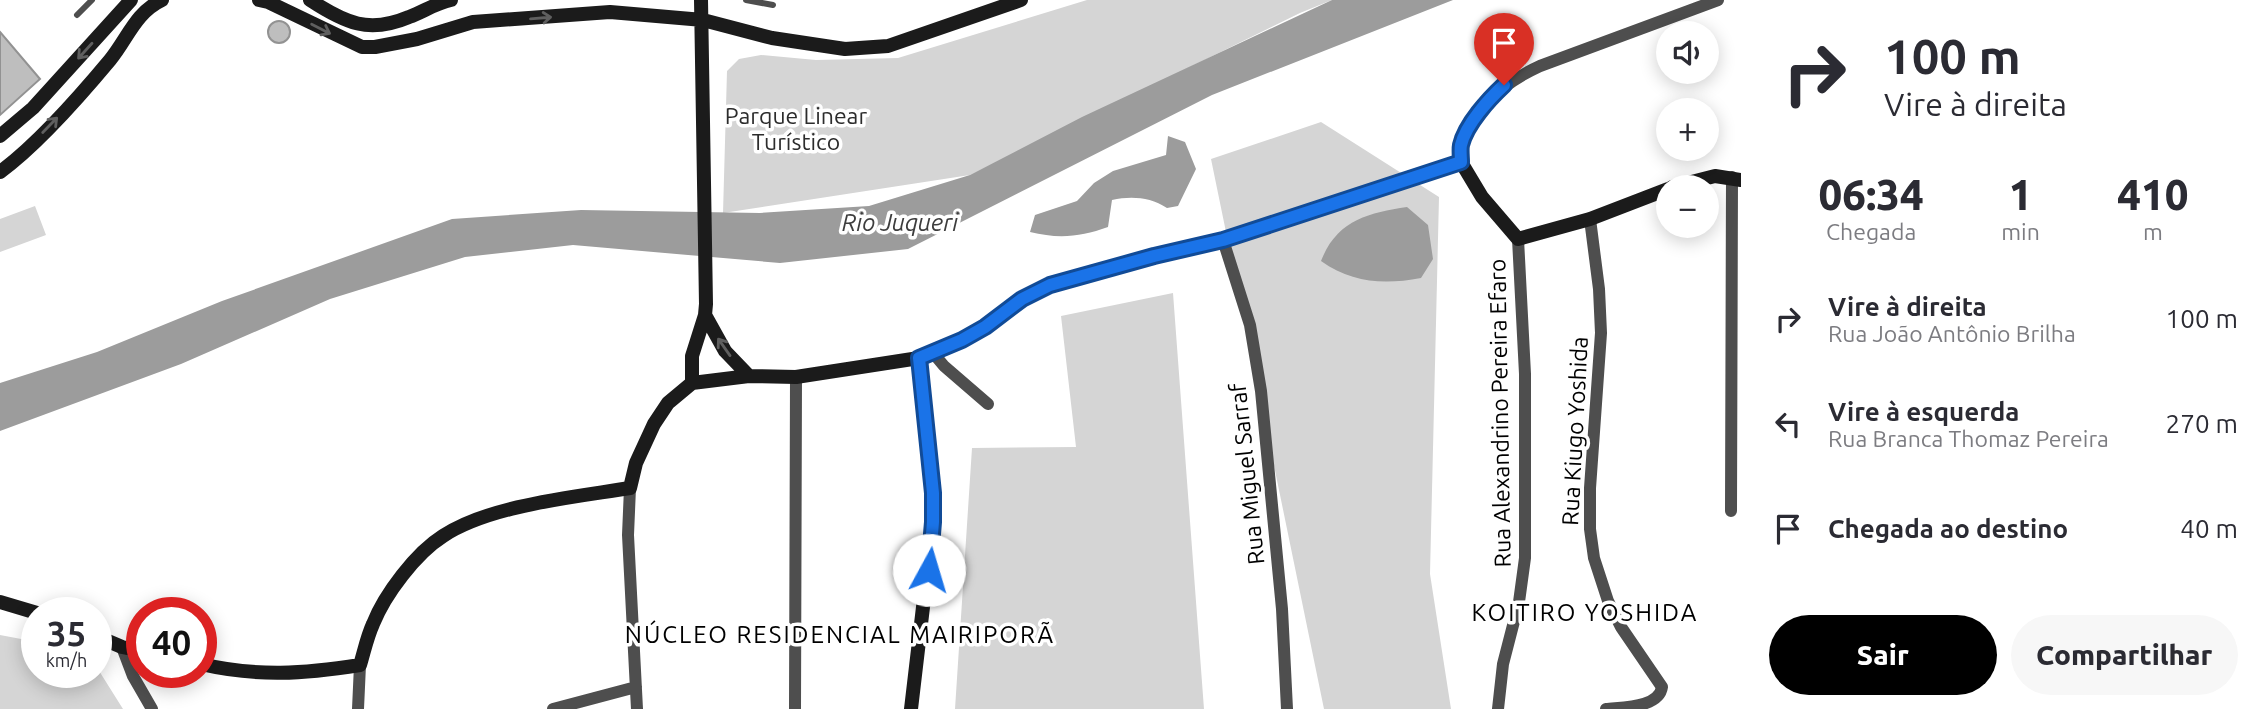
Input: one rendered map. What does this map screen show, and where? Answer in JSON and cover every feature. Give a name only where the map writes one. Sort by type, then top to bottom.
[{"type":"street","points":[[0,136],[33,107],[131,0]]},
{"type":"street","points":[[0,172],[12,164],[102,69],[120,47],[137,18],[149,6],[162,0]]},
{"type":"street","points":[[259,0],[362,47],[408,41],[473,22],[626,13],[648,9],[682,12],[693,0]]},
{"type":"street","points":[[310,0],[349,22],[376,27],[410,17],[424,5],[451,0]]},
{"type":"street","points":[[604,0],[610,8],[626,13],[703,20],[772,38],[845,49],[888,46],[1021,0]]},
{"type":"street","points":[[692,383],[692,356],[705,309],[701,0]]},
{"type":"street","points":[[1656,193],[1590,219],[1518,239],[1482,197],[1461,162],[1461,145],[1489,99],[1519,75],[1539,65],[1718,0]]},
{"type":"street","points":[[637,709],[628,535],[630,488],[636,463],[654,424],[668,403],[692,383],[748,376],[796,377],[926,356],[985,327],[1035,291],[1154,256],[1223,240],[1461,162]]},
{"type":"street","points":[[1719,176],[1737,178],[1733,320],[1736,450],[1731,511]]},
{"type":"street","name":"Rua Kiugo Yoshida","points":[[1590,219],[1599,289],[1601,332],[1590,488],[1590,529],[1594,558],[1608,601],[1621,628],[1662,687],[1660,696],[1643,704],[1606,709]]},
{"type":"street","name":"Rua Alexandrino Pereira Efaro","points":[[1498,709],[1503,664],[1521,592],[1525,558],[1525,373],[1518,239]]},
{"type":"street","name":"Rua Miguel Sarraf","points":[[1223,240],[1250,325],[1261,391],[1282,609],[1287,709]]},
{"type":"street","points":[[705,309],[724,351],[748,376]]},
{"type":"street","points":[[926,356],[951,372],[988,404]]},
{"type":"street","points":[[911,709],[933,522],[926,356]]},
{"type":"street","points":[[795,709],[796,377]]},
{"type":"street","points":[[358,709],[360,665],[373,623],[395,586],[415,561],[442,536],[502,512],[630,488]]},
{"type":"street","points":[[0,602],[21,608]]},
{"type":"street","points":[[112,643],[126,648]]},
{"type":"street","points":[[122,647],[133,676],[152,709]]},
{"type":"street","points":[[217,667],[251,673],[286,674],[360,665]]},
{"type":"street","points":[[553,709],[636,687]]},
{"type":"lane","points":[[77,15],[92,0]]},
{"type":"lane","points":[[746,0],[773,5]]},
{"type":"green space","name":"Parque Linear Turístico","points":[[1087,0],[1332,0],[1300,13],[970,175],[723,213],[727,71],[739,59],[761,55],[816,60],[898,58]]},
{"type":"green space","points":[[1321,122],[1439,197],[1430,574],[1451,709],[1324,709],[1211,159]]},
{"type":"green space","points":[[35,206],[46,235],[0,252],[0,219]]},
{"type":"green space","points":[[1173,293],[1204,709],[955,709],[972,448],[1076,447],[1061,316]]},
{"type":"green space","points":[[0,635],[21,639],[21,688],[110,688],[123,709],[0,709]]},
{"type":"water","name":"Rio Juqueri","points":[[1332,0],[1453,0],[1212,95],[908,249],[780,263],[573,245],[465,257],[330,299],[181,364],[0,431],[0,383],[97,352],[222,301],[452,219],[581,210],[760,213],[869,206],[970,175],[1082,117]]},
{"type":"water","points":[[1168,136],[1185,142],[1196,169],[1178,206],[1167,208],[1161,204],[1133,198],[1112,200],[1108,227],[1069,236],[1030,232],[1035,215],[1077,201],[1094,183],[1113,171],[1166,155]]},
{"type":"water","points":[[1407,207],[1428,225],[1433,259],[1421,278],[1381,281],[1357,278],[1321,261],[1328,247],[1345,227],[1379,212]]},
{"type":"building","points":[[279,21],[287,24],[290,32],[287,40],[279,43],[271,40],[268,32],[271,24]]},
{"type":"building","points":[[0,32],[40,79],[0,115]]},
{"type":"district","name":"KOITIRO YOSHIDA","points":[[1585,613]]},
{"type":"district","name":"NÚCLEO RESIDENCIAL MAIRIPORÃ","points":[[840,635]]},
{"type":"route","points":[[929,570],[933,493],[919,358],[934,354],[962,340],[985,327],[1022,299],[1050,285],[1223,240],[1461,162],[1461,145],[1474,121],[1489,99],[1504,85]]}]
